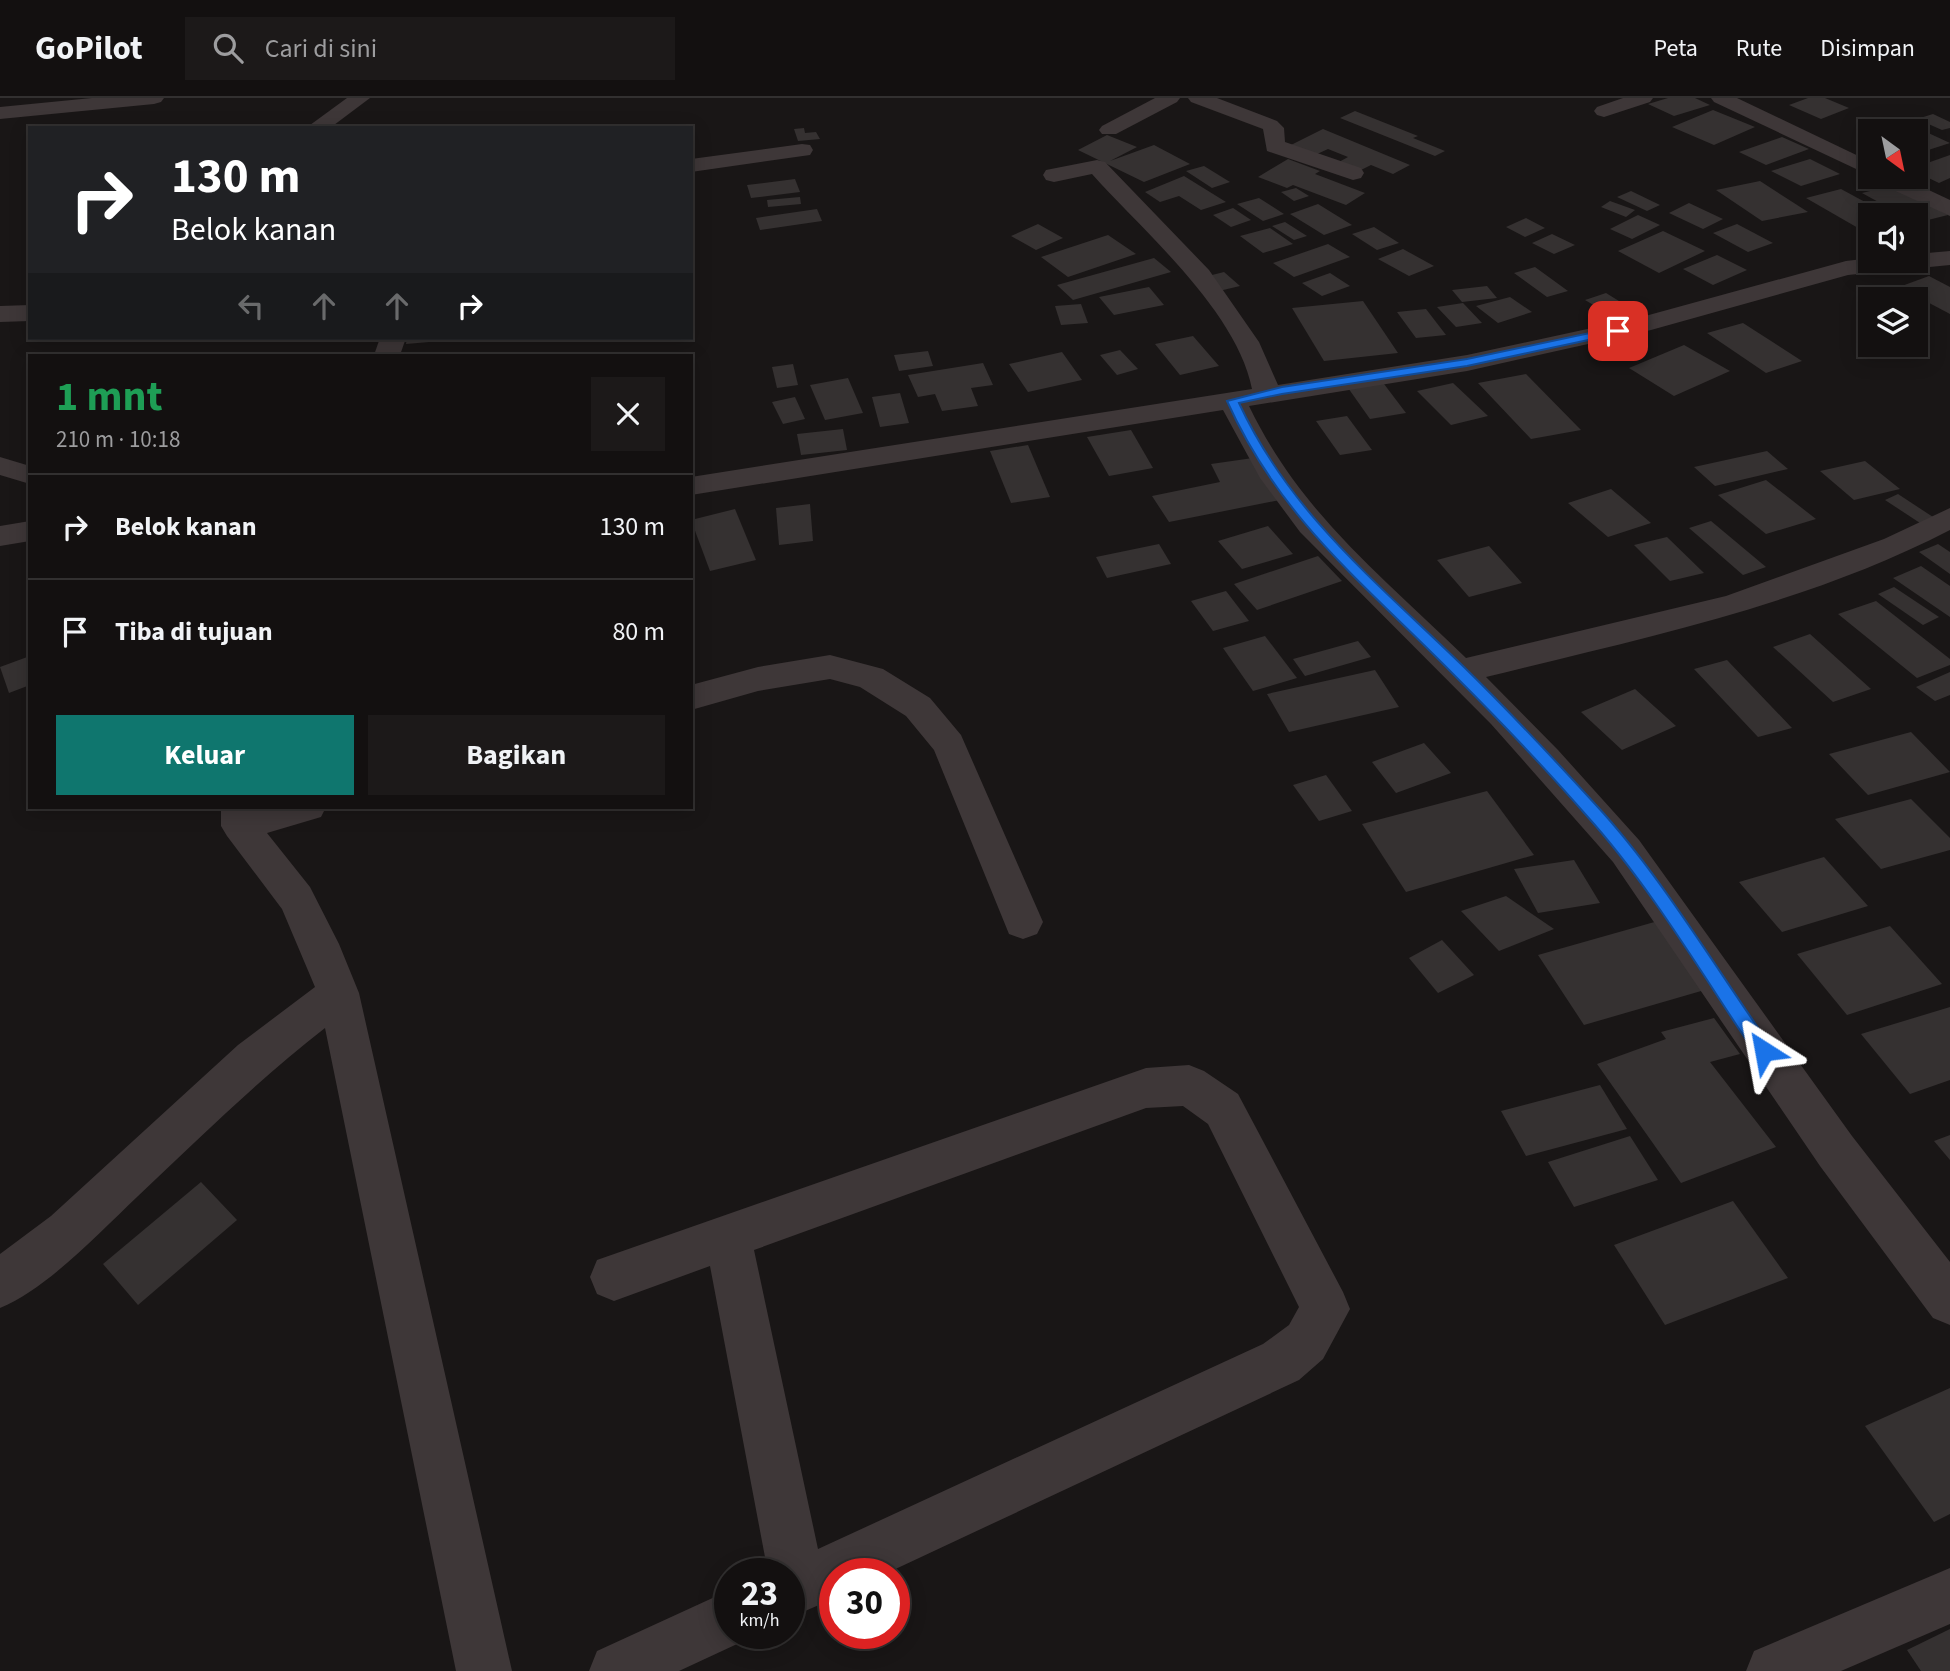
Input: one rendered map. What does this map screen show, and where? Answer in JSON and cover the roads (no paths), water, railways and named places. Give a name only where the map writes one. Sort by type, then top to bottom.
[{"type":"street","points":[[0,113],[154,98]]},
{"type":"street","points":[[319,126],[360,98]]},
{"type":"street","points":[[1109,130],[1170,98]]},
{"type":"street","points":[[1198,98],[1270,125],[1274,128],[1275,146],[1353,173]]},
{"type":"street","points":[[1604,111],[1643,98]]},
{"type":"street","points":[[1721,98],[1858,164]]},
{"type":"street","points":[[693,166],[802,150]]},
{"type":"street","points":[[1054,175],[1097,167],[1137,211],[1177,248],[1220,303],[1263,372],[1250,397],[1248,433],[1298,509],[1381,598],[1460,671],[1592,811],[1626,851],[1772,1062],[1950,1301]]},
{"type":"street","points":[[1909,189],[1950,209]]},
{"type":"street","points":[[1928,260],[1950,258]]},
{"type":"street","points":[[693,486],[1467,363],[1667,319],[1858,267]]},
{"type":"street","points":[[0,314],[28,313]]},
{"type":"street","points":[[0,466],[28,474]]},
{"type":"street","points":[[1460,671],[1733,605],[1895,546],[1950,518]]},
{"type":"street","points":[[0,536],[28,531]]},
{"type":"street","points":[[693,697],[758,679],[830,667],[871,678],[918,707],[949,744],[1023,922]]},
{"type":"street","points":[[293,809],[240,816],[296,898],[319,944],[338,993],[484,1671]]},
{"type":"street","points":[[0,1283],[67,1232],[253,1059],[338,993]]},
{"type":"street","points":[[614,1277],[1146,1088],[1189,1085],[1223,1109],[1326,1309],[1306,1342],[1281,1363],[805,1584]]},
{"type":"street","points":[[728,1237],[788,1558]]},
{"type":"street","points":[[1774,1671],[1950,1596]]},
{"type":"street","points":[[617,1671],[714,1626]]}]
